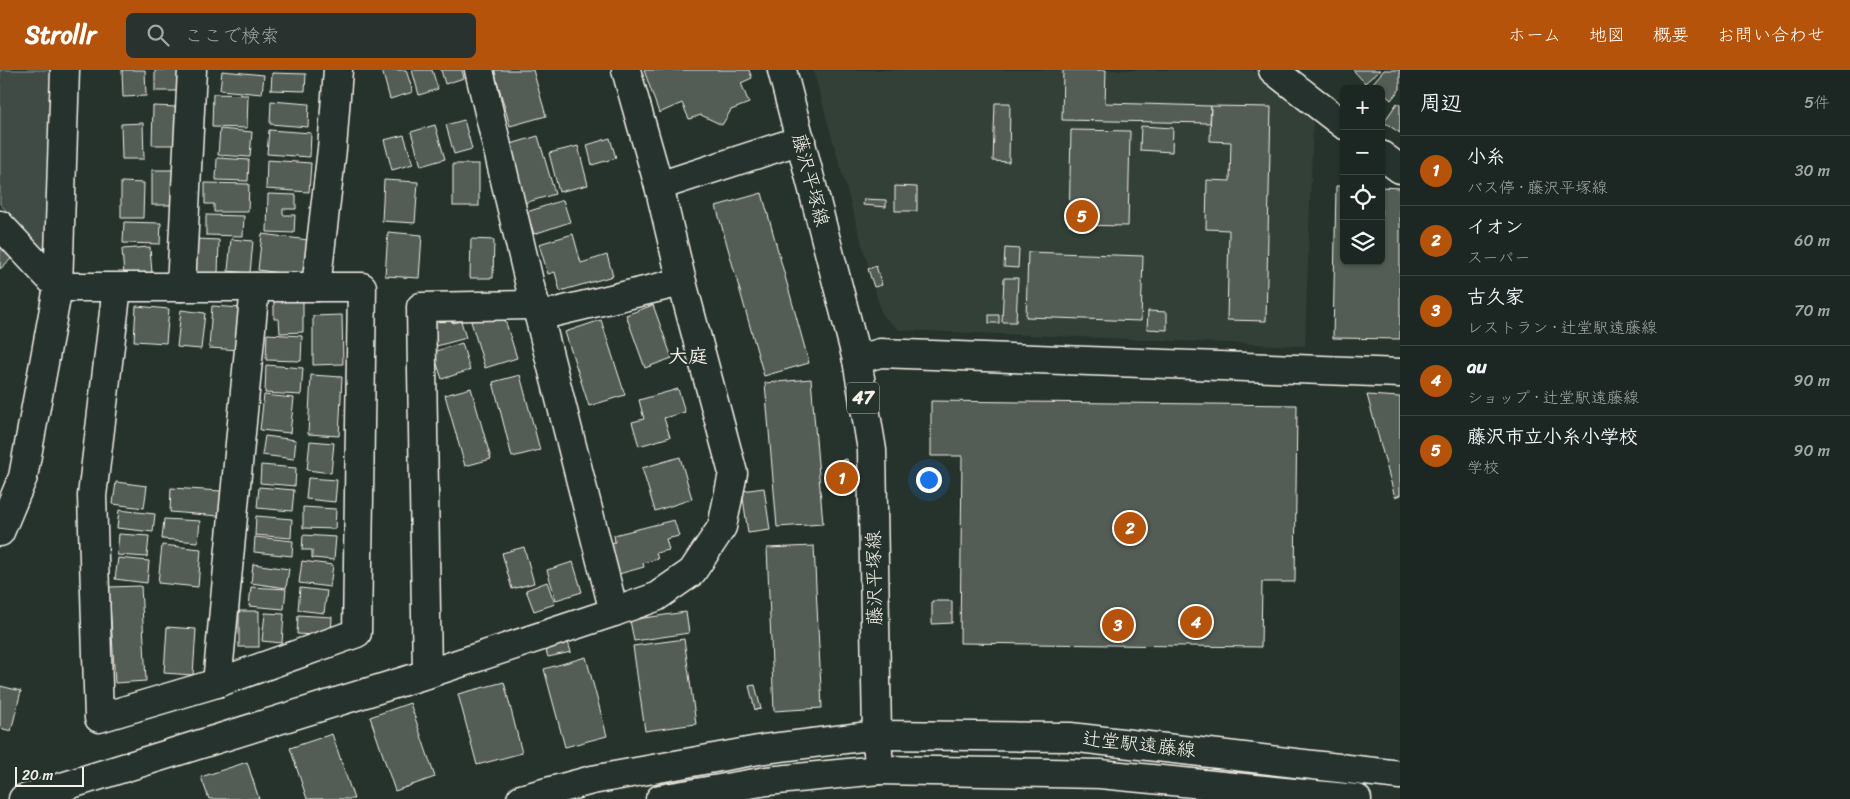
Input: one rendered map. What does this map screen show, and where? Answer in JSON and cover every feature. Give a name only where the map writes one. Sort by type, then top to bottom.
[{"type":"street","points":[[0,532],[23,476],[58,287],[65,70]]},
{"type":"street","points":[[181,287],[192,70]]},
{"type":"street","points":[[316,287],[332,149],[338,70]]},
{"type":"street","points":[[478,70],[614,612]]},
{"type":"street","points":[[23,799],[427,674],[614,612],[656,597],[692,572],[722,527],[734,473],[682,282],[659,186],[626,70]]},
{"type":"street","name":"藤沢平塚線","points":[[782,70],[857,360],[872,450],[877,735]]},
{"type":"street","points":[[1273,70],[1340,122]]},
{"type":"street","points":[[659,186],[801,140]]},
{"type":"street","points":[[1385,158],[1400,170]]},
{"type":"street","points":[[0,226],[58,287],[117,287],[316,287],[362,288],[356,633],[217,683],[99,718],[92,496],[117,287]]},
{"type":"street","points":[[427,674],[421,308],[537,311],[682,282]]},
{"type":"street","points":[[217,683],[255,287]]},
{"type":"street","points":[[857,360],[880,353],[1400,373]]},
{"type":"street","points":[[521,799],[592,780],[764,748],[877,735]]},
{"type":"street","name":"47","points":[[877,735],[879,770]]},
{"type":"street","name":"辻堂駅遠藤線","points":[[877,735],[1070,737],[1400,775]]},
{"type":"street","points":[[660,799],[767,781],[879,770]]},
{"type":"street","name":"辻堂駅遠藤線","points":[[879,770],[1100,774],[1357,799]]},
{"type":"shaded area","points":[[0,70],[51,70],[51,246],[42,249],[0,204]]},
{"type":"shaded area","points":[[813,70],[1253,70],[1313,118],[1305,346],[899,330],[882,315]]},
{"type":"building","points":[[122,70],[145,70],[146,96],[123,97]]},
{"type":"building","points":[[155,70],[180,70],[180,91],[155,91]]},
{"type":"building","points":[[382,70],[406,70],[413,92],[390,99]]},
{"type":"building","points":[[412,70],[432,70],[438,89],[419,95]]},
{"type":"building","points":[[441,70],[462,70],[464,78],[445,84]]},
{"type":"building","points":[[494,70],[533,70],[546,116],[510,126]]},
{"type":"building","points":[[644,70],[749,70],[752,78],[741,83],[749,103],[731,110],[722,125],[701,115],[689,119],[682,103],[659,113]]},
{"type":"building","points":[[1063,70],[1106,70],[1105,103],[1211,106],[1210,123],[1062,120]]},
{"type":"building","points":[[1353,70],[1380,70],[1365,83]]},
{"type":"building","points":[[1384,70],[1400,70],[1400,89],[1391,100],[1385,95],[1385,85],[1372,84]]},
{"type":"building","points":[[222,71],[264,75],[262,94],[220,90]]},
{"type":"building","points":[[272,73],[306,74],[305,91],[271,90]]},
{"type":"building","points":[[213,94],[248,95],[247,128],[212,127]]},
{"type":"building","points":[[271,101],[309,104],[308,127],[270,124]]},
{"type":"building","points":[[995,103],[1010,103],[1009,162],[993,161]]},
{"type":"building","points":[[1397,103],[1400,105],[1400,133],[1385,123]]},
{"type":"building","points":[[153,106],[177,107],[176,145],[152,145]]},
{"type":"building","points":[[1211,106],[1271,107],[1266,321],[1227,320],[1229,230],[1206,229],[1207,180],[1230,181],[1231,142],[1210,141]]},
{"type":"building","points":[[464,120],[472,149],[454,154],[446,125]]},
{"type":"building","points":[[143,123],[144,159],[122,159],[121,124]]},
{"type":"building","points":[[435,125],[445,159],[421,166],[411,132]]},
{"type":"building","points":[[1141,126],[1173,128],[1172,152],[1140,150]]},
{"type":"building","points":[[220,129],[252,132],[250,157],[218,155]]},
{"type":"building","points":[[269,130],[311,133],[310,157],[267,154]]},
{"type":"building","points":[[1071,130],[1130,131],[1128,226],[1069,225]]},
{"type":"building","points":[[404,135],[413,164],[392,170],[384,140]]},
{"type":"building","points":[[538,136],[555,194],[521,204],[504,146]]},
{"type":"building","points":[[610,138],[616,158],[592,165],[587,145]]},
{"type":"building","points":[[578,146],[588,185],[559,192],[549,153]]},
{"type":"building","points":[[217,158],[249,160],[248,181],[216,180]]},
{"type":"building","points":[[267,160],[311,163],[309,192],[266,189]]},
{"type":"building","points":[[453,164],[479,164],[479,206],[453,206]]},
{"type":"building","points":[[152,170],[174,170],[174,205],[152,205]]},
{"type":"building","points":[[384,180],[418,182],[415,223],[382,221]]},
{"type":"building","points":[[121,182],[144,183],[143,218],[121,218]]},
{"type":"building","points":[[205,183],[249,184],[248,212],[214,212],[214,204],[205,204]]},
{"type":"building","points":[[895,186],[917,187],[917,211],[895,211]]},
{"type":"building","points":[[1336,186],[1340,186],[1340,265],[1385,265],[1385,187],[1400,188],[1400,339],[1333,338]]},
{"type":"building","points":[[762,193],[809,363],[764,376],[716,206]]},
{"type":"building","points":[[268,194],[296,195],[296,209],[283,209],[283,215],[295,215],[294,233],[267,232]]},
{"type":"building","points":[[864,199],[886,200],[886,207],[863,205]]},
{"type":"building","points":[[563,200],[570,222],[534,234],[527,212]]},
{"type":"building","points":[[206,215],[244,216],[243,236],[206,235]]},
{"type":"building","points":[[124,222],[161,223],[160,244],[123,243]]},
{"type":"building","points":[[388,232],[422,235],[419,278],[385,276]]},
{"type":"building","points":[[262,234],[308,240],[303,276],[258,270]]},
{"type":"building","points":[[573,234],[581,263],[607,255],[613,276],[560,291],[555,272],[548,274],[539,244]]},
{"type":"building","points":[[196,239],[219,240],[218,275],[194,274]]},
{"type":"building","points":[[231,239],[253,241],[250,273],[228,271]]},
{"type":"building","points":[[471,239],[494,240],[493,278],[470,278]]},
{"type":"building","points":[[0,242],[13,257],[0,269]]},
{"type":"building","points":[[150,247],[152,273],[124,275],[122,249]]},
{"type":"building","points":[[1005,248],[1019,249],[1018,268],[1004,267]]},
{"type":"building","points":[[1028,252],[1143,256],[1141,321],[1026,317]]},
{"type":"building","points":[[876,266],[882,285],[874,287],[868,269]]},
{"type":"building","points":[[1004,278],[1018,278],[1016,322],[1002,322]]},
{"type":"building","points":[[303,297],[303,332],[280,333],[279,319],[274,319],[274,298]]},
{"type":"building","points":[[653,305],[672,358],[645,368],[626,315]]},
{"type":"building","points":[[136,306],[169,309],[166,343],[134,341]]},
{"type":"building","points":[[212,306],[242,308],[240,350],[209,348]]},
{"type":"building","points":[[501,307],[517,358],[485,368],[470,318]]},
{"type":"building","points":[[181,310],[205,313],[201,349],[177,347]]},
{"type":"building","points":[[1148,311],[1167,312],[1167,330],[1147,329]]},
{"type":"building","points":[[450,313],[453,323],[461,321],[466,338],[433,347],[428,330],[436,327],[434,317]]},
{"type":"building","points":[[342,315],[343,364],[313,365],[313,316]]},
{"type":"building","points":[[989,315],[999,315],[999,323],[989,323]]},
{"type":"building","points":[[601,320],[625,395],[589,406],[565,332]]},
{"type":"building","points":[[267,334],[302,336],[301,361],[266,360]]},
{"type":"building","points":[[462,343],[470,370],[442,379],[433,352]]},
{"type":"building","points":[[266,365],[303,368],[301,395],[265,393]]},
{"type":"building","points":[[311,375],[342,377],[339,436],[308,434]]},
{"type":"building","points":[[520,375],[540,450],[512,457],[493,382]]},
{"type":"building","points":[[811,379],[823,524],[777,527],[765,383]]},
{"type":"building","points":[[471,388],[491,459],[465,466],[445,395]]},
{"type":"building","points":[[678,389],[685,412],[664,418],[670,437],[639,446],[632,422],[644,419],[639,400]]},
{"type":"building","points":[[264,395],[294,398],[290,433],[260,430]]},
{"type":"building","points":[[1367,395],[1400,397],[1400,495],[1395,497]]},
{"type":"building","points":[[931,401],[1297,405],[1295,582],[1262,582],[1261,647],[960,643],[962,456],[931,456]]},
{"type":"building","points":[[265,436],[296,440],[294,459],[262,455]]},
{"type":"building","points":[[310,441],[334,443],[331,473],[307,470]]},
{"type":"building","points":[[680,457],[692,499],[655,511],[642,468]]},
{"type":"building","points":[[847,459],[849,476],[843,477],[842,460]]},
{"type":"building","points":[[261,465],[296,468],[295,486],[260,483]]},
{"type":"building","points":[[308,478],[337,480],[335,502],[306,499]]},
{"type":"building","points":[[116,482],[147,486],[144,508],[113,504]]},
{"type":"building","points":[[259,487],[294,490],[292,511],[257,508]]},
{"type":"building","points":[[171,488],[221,491],[219,516],[170,512]]},
{"type":"building","points":[[764,488],[770,530],[748,533],[742,491]]},
{"type":"building","points":[[303,507],[336,509],[335,529],[303,528]]},
{"type":"building","points":[[119,510],[155,514],[153,532],[117,528]]},
{"type":"building","points":[[256,516],[292,519],[291,538],[255,535]]},
{"type":"building","points":[[164,519],[200,521],[198,542],[162,539]]},
{"type":"building","points":[[674,520],[679,536],[666,539],[669,550],[656,553],[658,559],[643,563],[644,567],[615,575],[607,544],[615,542],[614,535]]},
{"type":"building","points":[[119,534],[149,536],[147,557],[117,555]]},
{"type":"building","points":[[303,535],[336,537],[334,560],[312,558],[312,550],[302,550]]},
{"type":"building","points":[[255,537],[293,541],[292,556],[254,552]]},
{"type":"building","points":[[162,545],[201,549],[198,587],[158,583]]},
{"type":"building","points":[[814,546],[822,708],[774,711],[767,548]]},
{"type":"building","points":[[524,547],[534,583],[512,589],[502,553]]},
{"type":"building","points":[[118,558],[149,561],[147,583],[115,579]]},
{"type":"building","points":[[302,561],[333,565],[330,587],[299,583]]},
{"type":"building","points":[[573,562],[582,592],[556,600],[547,570]]},
{"type":"building","points":[[253,564],[289,569],[286,588],[251,583]]},
{"type":"building","points":[[547,582],[555,604],[534,611],[526,590]]},
{"type":"building","points":[[141,586],[146,681],[115,683],[109,587]]},
{"type":"building","points":[[251,587],[286,589],[284,609],[249,606]]},
{"type":"building","points":[[300,588],[327,591],[324,613],[298,610]]},
{"type":"building","points":[[932,601],[952,601],[952,623],[932,624]]},
{"type":"building","points":[[239,611],[259,611],[259,647],[239,647]]},
{"type":"building","points":[[686,612],[689,633],[634,641],[630,620]]},
{"type":"building","points":[[265,613],[284,614],[282,643],[262,641]]},
{"type":"building","points":[[298,615],[332,617],[331,636],[297,634]]},
{"type":"building","points":[[167,627],[196,629],[193,675],[164,673]]},
{"type":"building","points":[[684,639],[696,724],[645,731],[633,646]]},
{"type":"building","points":[[568,642],[571,652],[548,657],[545,647]]},
{"type":"building","points":[[586,657],[607,736],[565,747],[544,669]]},
{"type":"building","points":[[504,682],[522,753],[477,765],[458,694]]},
{"type":"building","points":[[755,685],[761,709],[755,710],[749,686]]},
{"type":"building","points":[[0,686],[21,691],[11,731],[0,728]]},
{"type":"building","points":[[410,703],[435,777],[395,791],[370,717]]},
{"type":"building","points":[[332,734],[354,799],[307,799],[290,748]]},
{"type":"building","points":[[247,762],[259,799],[209,799],[201,777]]},
{"type":"place","name":"藤沢市立小糸小学校","points":[[1082,216]]},
{"type":"place","name":"小糸","points":[[842,478]]},
{"type":"place","name":"イオン","points":[[1130,528]]},
{"type":"place","name":"au","points":[[1196,622]]},
{"type":"place","name":"古久家","points":[[1118,625]]},
{"type":"district","name":"大庭","points":[[688,356]]}]
